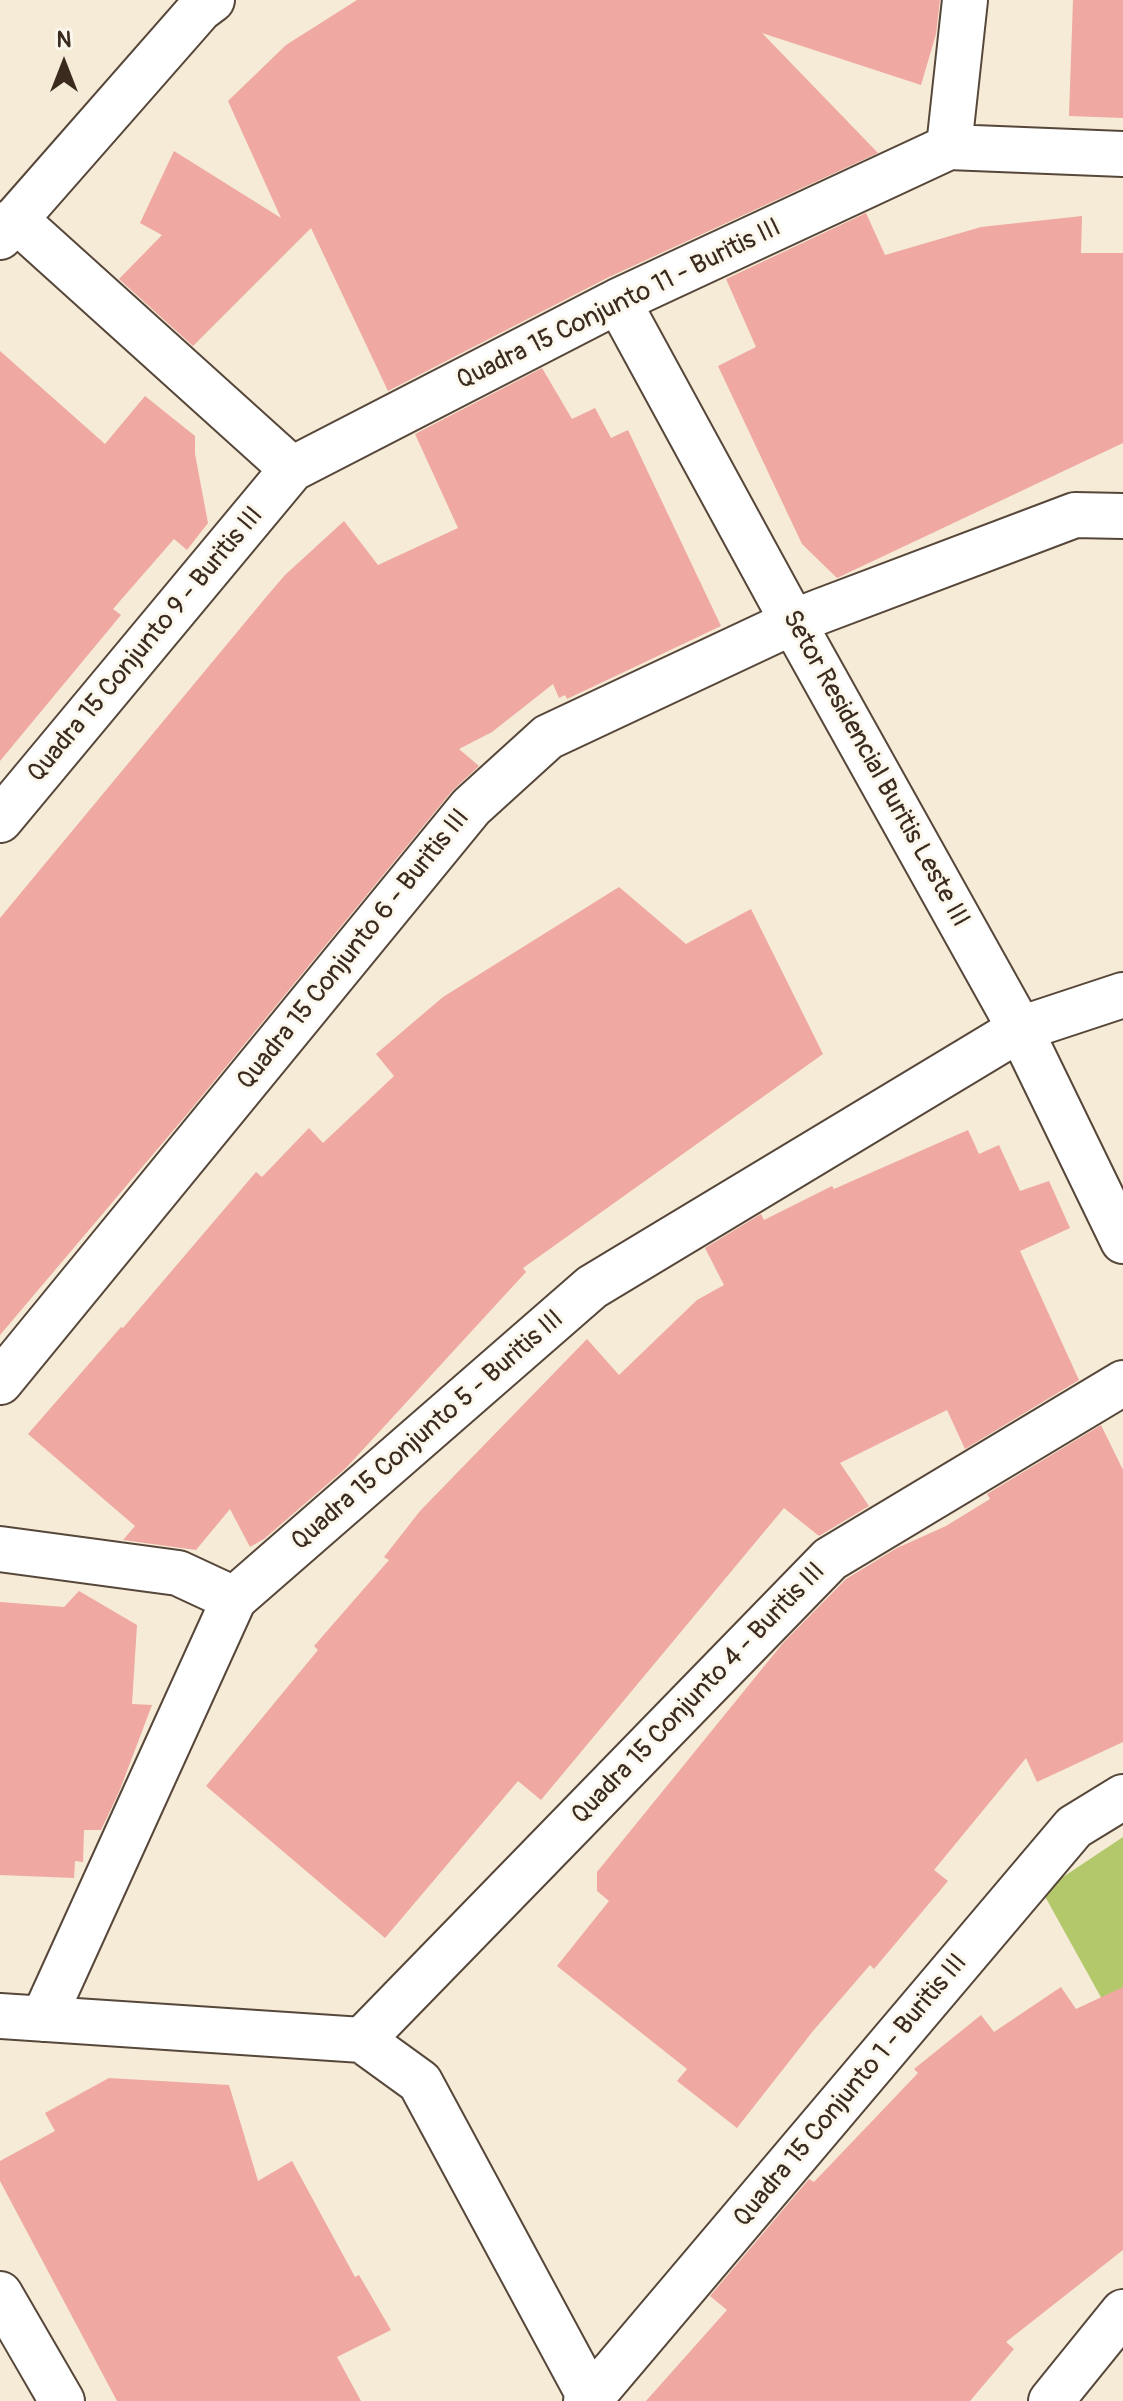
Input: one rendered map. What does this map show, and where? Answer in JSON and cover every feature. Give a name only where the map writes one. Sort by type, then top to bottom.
[{"type":"street","points":[[212,0],[200,9],[7,228],[292,469]]},
{"type":"street","points":[[965,0],[949,147],[1123,154]]},
{"type":"street","name":"Quadra 15 Conjunto 11 - Buritis III","points":[[292,469],[618,301],[949,147]]},
{"type":"street","name":"Setor Residencial Buritis Leste III","points":[[618,301],[1020,1029],[1123,1241]]},
{"type":"street","name":"Quadra 15 Conjunto 9 - Buritis III","points":[[0,820],[292,469]]},
{"type":"street","name":"Quadra 15 Conjunto 6 - Buritis III","points":[[0,1382],[471,807],[548,737],[793,622],[1075,515],[1123,516]]},
{"type":"street","name":"Quadra 15 Conjunto 5 - Buritis III","points":[[43,2019],[234,1599],[592,1287],[1020,1029],[1123,995]]},
{"type":"street","name":"Quadra 15 Conjunto 4 - Buritis III","points":[[362,2040],[830,1559],[1123,1383]]},
{"type":"street","points":[[0,1549],[178,1573],[234,1599]]},
{"type":"street","name":"Quadra 15 Conjunto 1 - Buritis III","points":[[589,2400],[1074,1827],[1123,1797]]},
{"type":"street","points":[[0,2016],[362,2040],[420,2082],[589,2400]]},
{"type":"street","points":[[0,2294],[62,2401]]},
{"type":"street","points":[[1051,2401],[1123,2312]]},
{"type":"green space","points":[[1123,1837],[1123,2037],[1042,1891]]},
{"type":"building","points":[[357,0],[940,0],[936,34],[921,85],[762,33],[878,153],[607,278],[388,391],[311,228],[193,346],[119,279],[162,235],[140,223],[174,151],[281,218],[228,101],[286,45]]},
{"type":"building","points":[[1073,0],[1123,0],[1123,118],[1069,116]]},
{"type":"building","points":[[866,213],[885,255],[981,227],[1082,216],[1081,253],[1123,253],[1123,443],[837,578],[802,544],[718,366],[756,347],[726,279]]},
{"type":"building","points":[[0,351],[105,444],[145,396],[195,436],[195,454],[208,523],[187,550],[174,539],[113,609],[121,615],[0,761]]},
{"type":"building","points":[[542,368],[572,419],[595,408],[611,438],[628,430],[721,626],[567,699],[565,695],[559,698],[553,684],[492,732],[459,749],[479,766],[452,791],[188,1113],[0,1335],[0,918],[285,575],[344,521],[378,565],[458,528],[415,434]]},
{"type":"building","points":[[619,887],[686,944],[751,909],[823,1054],[523,1268],[526,1272],[346,1468],[264,1539],[250,1547],[230,1509],[196,1550],[123,1540],[135,1526],[28,1434],[256,1172],[262,1177],[309,1128],[323,1143],[394,1076],[376,1054],[443,997]]},
{"type":"building","points":[[968,1130],[979,1154],[999,1145],[1020,1191],[1049,1181],[1070,1228],[1020,1251],[1079,1380],[965,1449],[947,1410],[840,1463],[869,1506],[819,1536],[784,1508],[541,1800],[518,1781],[385,1938],[206,1786],[318,1650],[314,1646],[389,1560],[384,1557],[420,1511],[587,1339],[619,1375],[697,1300],[724,1285],[705,1248],[761,1214],[764,1220],[832,1186],[834,1189]]},
{"type":"building","points":[[1101,1425],[1123,1470],[1123,1742],[1037,1782],[1026,1758],[934,1870],[948,1881],[874,1969],[870,1965],[813,2031],[737,2128],[677,2081],[687,2069],[557,1966],[609,1901],[597,1891],[597,1872],[783,1643],[846,1579],[897,1548],[946,1526],[990,1499],[987,1494]]},
{"type":"building","points":[[79,1591],[137,1625],[132,1704],[152,1705],[101,1830],[84,1830],[83,1862],[75,1861],[74,1878],[0,1875],[0,1602],[64,1607]]},
{"type":"building","points":[[1061,1987],[1076,2009],[1123,1987],[1123,2250],[1006,2342],[1014,2349],[970,2401],[646,2401],[727,2310],[710,2296],[809,2179],[814,2182],[918,2073],[914,2069],[981,2015],[994,2032]]},
{"type":"building","points":[[109,2078],[229,2085],[258,2181],[292,2161],[355,2277],[359,2275],[391,2330],[337,2357],[361,2401],[117,2401],[0,2181],[0,2161],[55,2131],[45,2113]]}]
